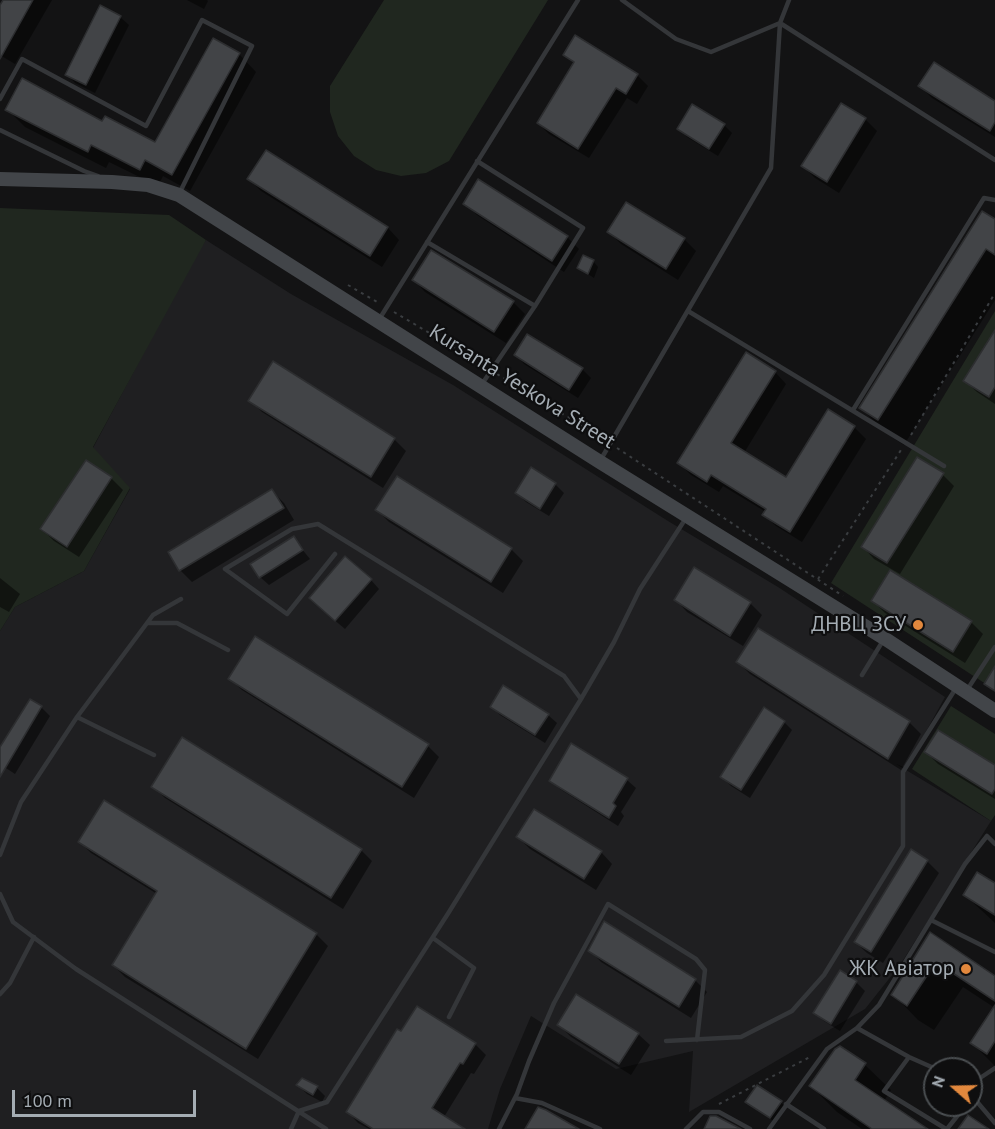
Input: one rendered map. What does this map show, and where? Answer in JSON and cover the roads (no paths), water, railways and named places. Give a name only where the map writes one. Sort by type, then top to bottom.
[{"type":"street","name":"Kursanta Yeskova Street","points":[[0,178],[148,185],[179,195],[600,462],[884,638],[995,711]]},
{"type":"lane","points":[[378,322],[578,0]]},
{"type":"lane","points":[[622,0],[676,39],[711,52],[780,23]]},
{"type":"lane","points":[[600,462],[771,168],[780,23],[789,0]]},
{"type":"lane","points":[[0,99],[22,59],[146,126],[202,20],[252,46],[179,195]]},
{"type":"lane","points":[[780,23],[995,160]]},
{"type":"lane","points":[[0,130],[84,171],[112,182]]},
{"type":"lane","points":[[477,161],[583,228],[535,306],[480,386]]},
{"type":"lane","points":[[853,410],[984,198],[995,200]]},
{"type":"lane","points":[[427,242],[535,306]]},
{"type":"lane","points":[[688,311],[944,466]]},
{"type":"lane","points":[[298,1111],[327,1102],[433,938],[581,699],[614,642],[640,589],[687,515]]},
{"type":"lane","points":[[334,555],[287,614],[225,569],[292,529],[318,524],[564,676],[581,699]]},
{"type":"lane","points":[[0,855],[21,802],[77,717],[153,615],[181,599]]},
{"type":"lane","points":[[147,623],[177,623],[228,650]]},
{"type":"lane","points":[[862,675],[884,638]]},
{"type":"lane","points":[[666,1041],[741,1037],[792,1011],[824,975],[903,846],[903,772],[995,647]]},
{"type":"lane","points":[[77,717],[154,755]]},
{"type":"lane","points":[[769,1129],[826,1049],[857,1028],[879,1005],[956,878],[987,836],[995,844]]},
{"type":"lane","points":[[0,894],[13,922],[76,969],[326,1129]]},
{"type":"lane","points":[[499,1129],[515,1098],[554,1003],[608,904],[696,959],[705,970],[697,1040]]},
{"type":"lane","points":[[931,920],[995,952]]},
{"type":"lane","points":[[0,994],[9,983],[34,937]]},
{"type":"lane","points":[[433,938],[474,968],[449,1017]]},
{"type":"lane","points":[[857,1028],[923,1063]]},
{"type":"lane","points":[[909,1057],[884,1091],[946,1129],[956,1117]]},
{"type":"lane","points":[[515,1098],[542,1104],[600,1129]]},
{"type":"lane","points":[[786,1104],[824,1129]]},
{"type":"lane","points":[[983,1110],[995,1123]]},
{"type":"lane","points":[[291,1129],[298,1111]]},
{"type":"lane","points":[[686,1129],[703,1112],[719,1112],[750,1129]]},
{"type":"place","name":"ДНВЦ ЗСУ","points":[[918,625]]},
{"type":"place","name":"ЖК Авіатор","points":[[966,969]]}]
